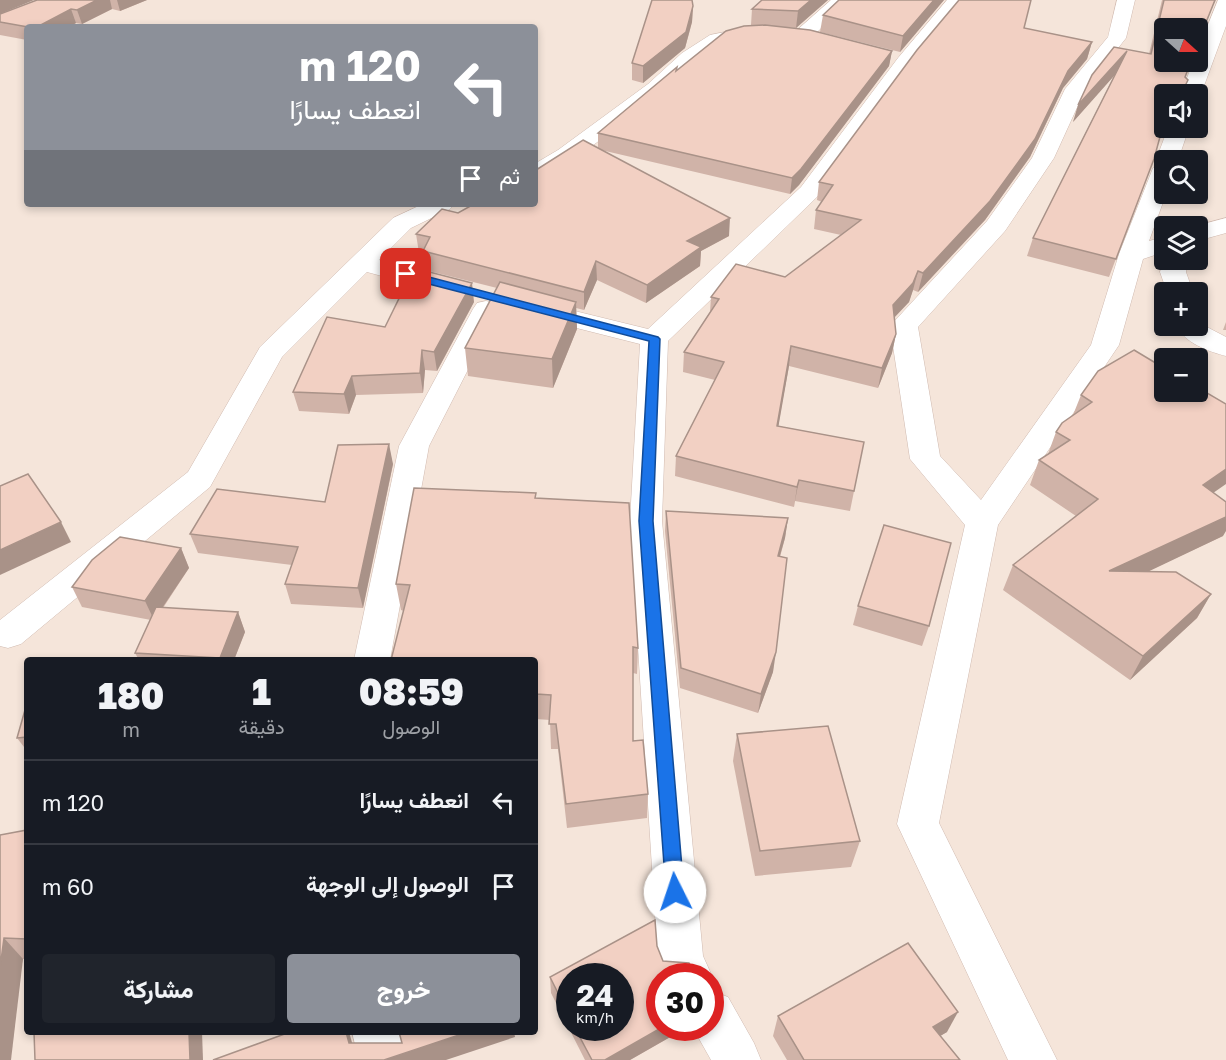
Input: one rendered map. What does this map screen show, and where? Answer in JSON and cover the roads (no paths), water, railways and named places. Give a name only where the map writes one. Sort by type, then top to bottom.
[{"type":"street","points":[[803,35],[841,0]]},
{"type":"street","points":[[682,963],[646,521],[654,339],[809,192],[894,59],[957,0]]},
{"type":"street","points":[[982,523],[925,459],[904,326],[996,226],[1043,158],[1075,89],[1117,38],[1126,0]]},
{"type":"street","points":[[1195,84],[1226,2]]},
{"type":"street","points":[[538,171],[566,155],[655,88],[689,57],[717,39],[747,33],[803,35],[826,41]]},
{"type":"street","points":[[1033,1060],[918,824],[982,523],[1105,345],[1148,249],[1157,204]]},
{"type":"street","points":[[8,634],[199,479],[270,353],[402,223],[436,207]]},
{"type":"street","points":[[1208,231],[1226,225]]},
{"type":"street","points":[[363,263],[654,339]]},
{"type":"street","points":[[373,657],[414,446],[504,301]]},
{"type":"street","points":[[1203,336],[1226,348]]},
{"type":"street","points":[[377,1035],[383,1060]]},
{"type":"street","points":[[724,1037],[737,1060]]}]
